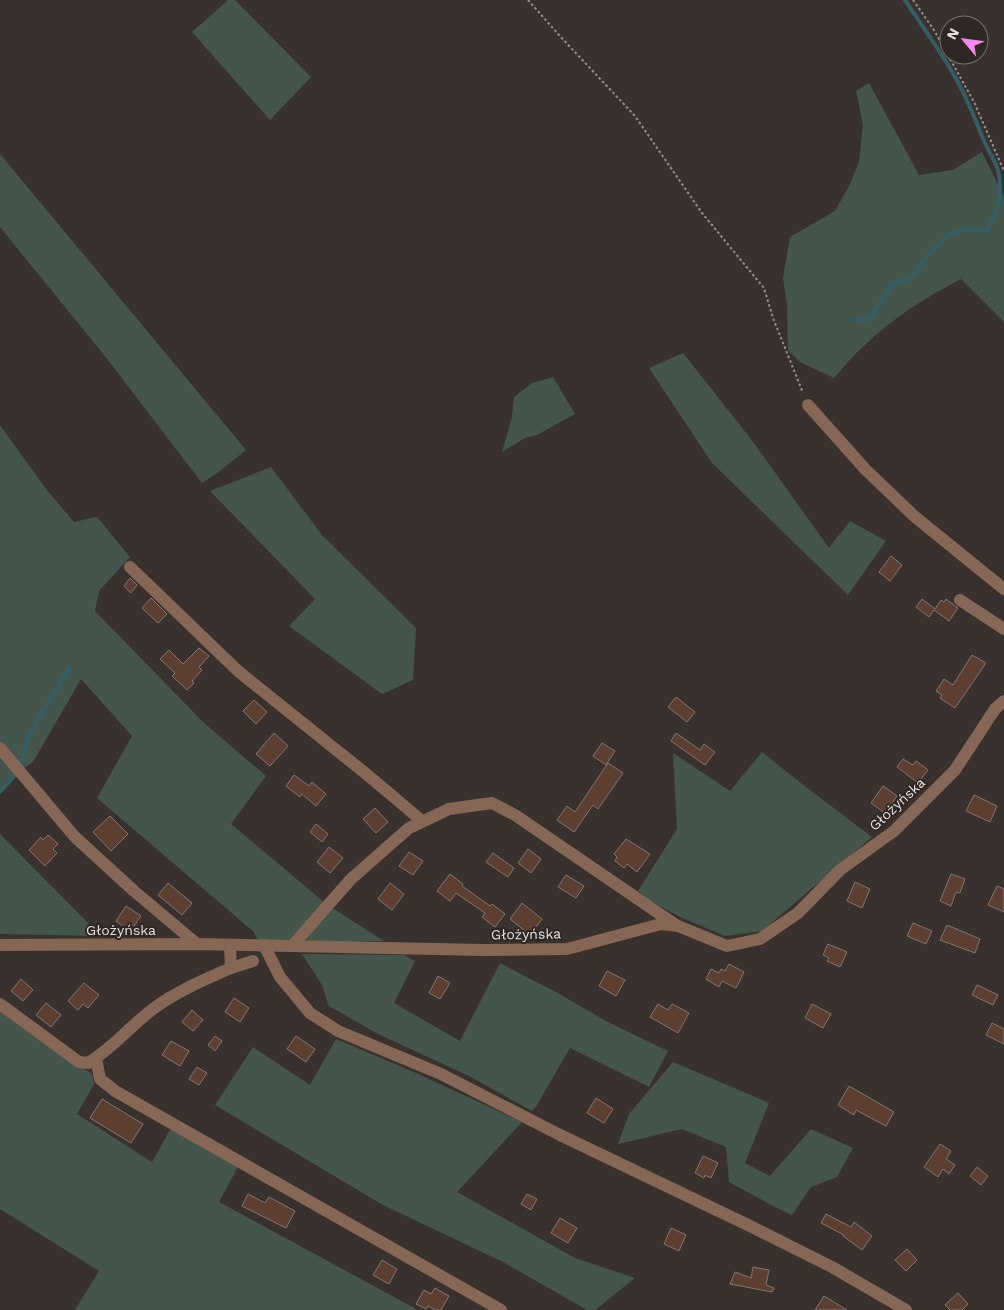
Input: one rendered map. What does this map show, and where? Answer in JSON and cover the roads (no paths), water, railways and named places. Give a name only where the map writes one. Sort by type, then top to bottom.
[{"type":"street","points":[[808,405],[864,469],[914,516],[1004,589]]},
{"type":"street","points":[[130,567],[238,671],[422,821]]},
{"type":"street","points":[[960,600],[1004,629]]},
{"type":"street","name":"Głożyńska","points":[[0,945],[197,944],[483,950],[567,949],[660,924],[678,926],[727,946],[760,939],[798,912],[840,870],[894,831],[954,770],[995,709],[1004,700]]},
{"type":"street","points":[[0,748],[75,837],[134,892],[197,944]]},
{"type":"street","points":[[292,946],[351,879],[409,828],[448,809],[492,803],[516,814],[678,926]]},
{"type":"street","points":[[230,945],[231,968]]},
{"type":"street","points":[[264,945],[280,977],[310,1013],[338,1031],[441,1074],[560,1135],[832,1266],[906,1310]]},
{"type":"street","points":[[0,1004],[79,1062],[88,1063],[152,1010],[184,988],[253,961]]},
{"type":"street","points":[[96,1058],[100,1079],[115,1091],[501,1310]]},
{"type":"waterway","points":[[856,320],[870,319],[892,284],[910,278],[933,249],[951,233],[966,229],[987,231],[995,214],[1000,196],[1000,183],[996,166],[963,91],[947,63],[905,0]]},
{"type":"waterway","points":[[20,765],[30,733],[69,668]]},
{"type":"waterway","points":[[0,792],[16,774]]}]
